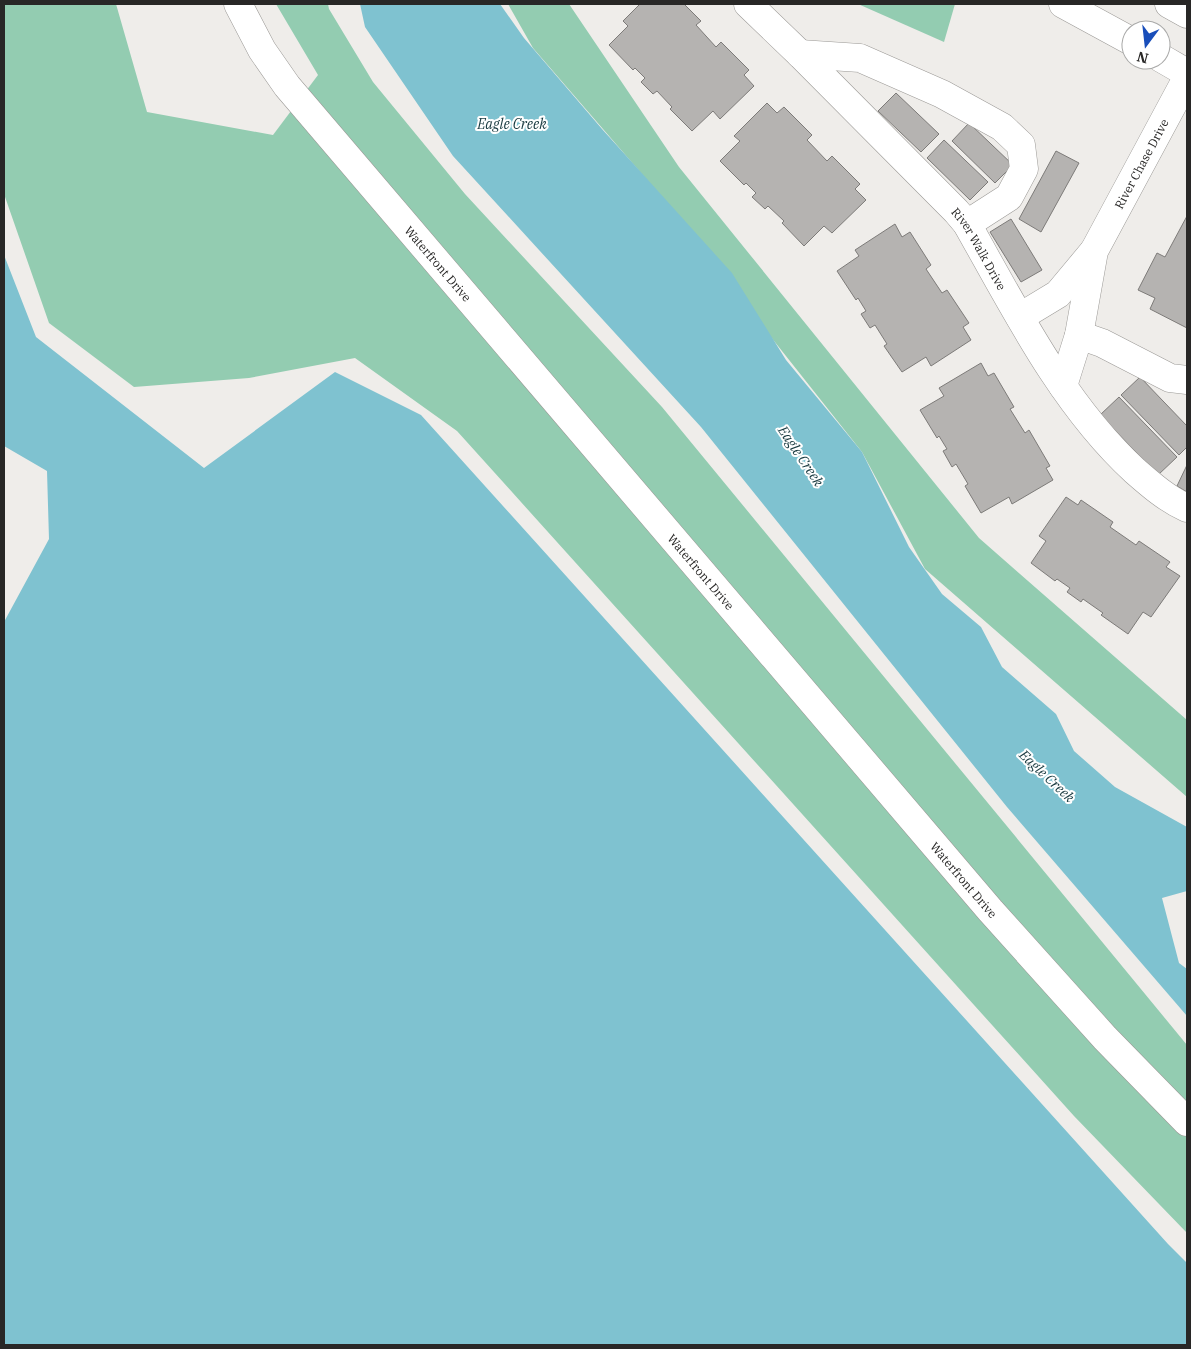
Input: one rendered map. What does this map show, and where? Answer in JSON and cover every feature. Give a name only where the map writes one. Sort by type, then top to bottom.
[{"type":"street","name":"Waterfront Drive","points":[[238,4],[262,50],[287,86],[990,910],[1105,1038],[1187,1122]]},
{"type":"street","name":"River Walk Drive","points":[[748,4],[956,211],[967,224],[1020,317],[1063,386],[1088,421],[1125,462],[1160,492],[1187,508]]},
{"type":"street","points":[[1063,4],[1121,36]]},
{"type":"street","points":[[1169,4],[1187,14]]},
{"type":"street","points":[[800,54],[860,58],[942,94],[1002,127],[1022,145],[1024,169],[1009,197],[967,224]]},
{"type":"street","points":[[1171,64],[1187,73]]},
{"type":"street","name":"River Chase Drive","points":[[1020,317],[1058,294],[1094,251],[1187,78]]},
{"type":"street","name":"River Chase Drive","points":[[1063,386],[1079,334],[1094,251]]},
{"type":"street","points":[[1079,334],[1179,379],[1187,399]]},
{"type":"green space","points":[[4,4],[116,4],[147,112],[273,135],[318,75],[276,4],[328,4],[329,9],[373,82],[465,194],[662,407],[1187,1045],[1187,1233],[1074,1116],[457,431],[355,358],[249,378],[134,387],[49,323],[4,194]]},
{"type":"green space","points":[[508,4],[569,4],[679,167],[979,538],[1187,720],[1187,797],[925,569],[862,452],[641,173],[533,48]]},
{"type":"green space","points":[[858,4],[955,4],[944,42]]},
{"type":"water","name":"Eagle Creek","points":[[360,4],[500,4],[524,38],[602,129],[732,273],[786,360],[862,452],[909,547],[942,594],[981,627],[1002,667],[1056,714],[1074,751],[1115,787],[1187,827],[1187,891],[1162,898],[1179,963],[1187,969],[1187,1016],[1007,807],[701,427],[453,156],[365,27]]},
{"type":"water","points":[[4,255],[36,337],[204,468],[335,372],[421,415],[1187,1263],[1187,1345],[4,1345],[4,622],[49,539],[47,471],[4,446]]},
{"type":"building","points":[[640,4],[684,4],[701,21],[696,25],[716,47],[721,42],[749,70],[744,75],[754,86],[720,119],[713,111],[692,131],[670,109],[672,107],[657,91],[653,94],[641,82],[645,78],[635,68],[633,70],[609,45],[628,26],[623,21]]},
{"type":"building","points":[[896,93],[939,134],[921,152],[878,111]]},
{"type":"building","points":[[767,103],[777,113],[784,107],[812,135],[807,140],[827,161],[832,156],[860,184],[855,189],[866,200],[832,233],[824,226],[804,246],[782,223],[784,221],[768,206],[765,209],[752,197],[756,193],[746,183],[744,185],[720,161],[740,141],[734,136]]},
{"type":"building","points":[[969,123],[1013,165],[995,183],[952,141]]},
{"type":"building","points":[[944,140],[988,182],[970,200],[927,158]]},
{"type":"building","points":[[1056,151],[1079,163],[1041,232],[1019,219]]},
{"type":"building","points":[[1187,216],[1187,328],[1150,309],[1155,298],[1138,290],[1157,253],[1165,257]]},
{"type":"building","points":[[1011,219],[1042,270],[1021,282],[990,232]]},
{"type":"building","points":[[895,224],[902,237],[910,232],[931,265],[926,269],[942,293],[947,290],[969,323],[963,327],[971,340],[931,366],[926,357],[902,372],[884,346],[887,344],[875,325],[870,328],[861,314],[866,311],[858,298],[856,300],[837,271],[859,256],[855,250]]},
{"type":"building","points":[[981,363],[988,376],[994,373],[1014,407],[1010,409],[1025,433],[1029,430],[1050,466],[1046,468],[1053,480],[1012,504],[1009,497],[981,513],[965,486],[968,484],[956,464],[952,467],[943,451],[947,449],[939,436],[937,438],[920,410],[944,396],[939,388]]},
{"type":"building","points":[[1140,377],[1187,426],[1187,447],[1179,455],[1121,395]]},
{"type":"building","points":[[1119,397],[1177,457],[1158,475],[1100,415]]},
{"type":"building","points":[[1187,465],[1187,492],[1177,486]]},
{"type":"building","points":[[1066,497],[1078,505],[1081,500],[1113,522],[1110,527],[1136,545],[1139,541],[1170,562],[1166,567],[1180,576],[1151,617],[1143,612],[1128,634],[1101,615],[1103,613],[1083,599],[1081,602],[1067,592],[1070,588],[1057,579],[1055,581],[1031,563],[1046,541],[1039,536]]}]
